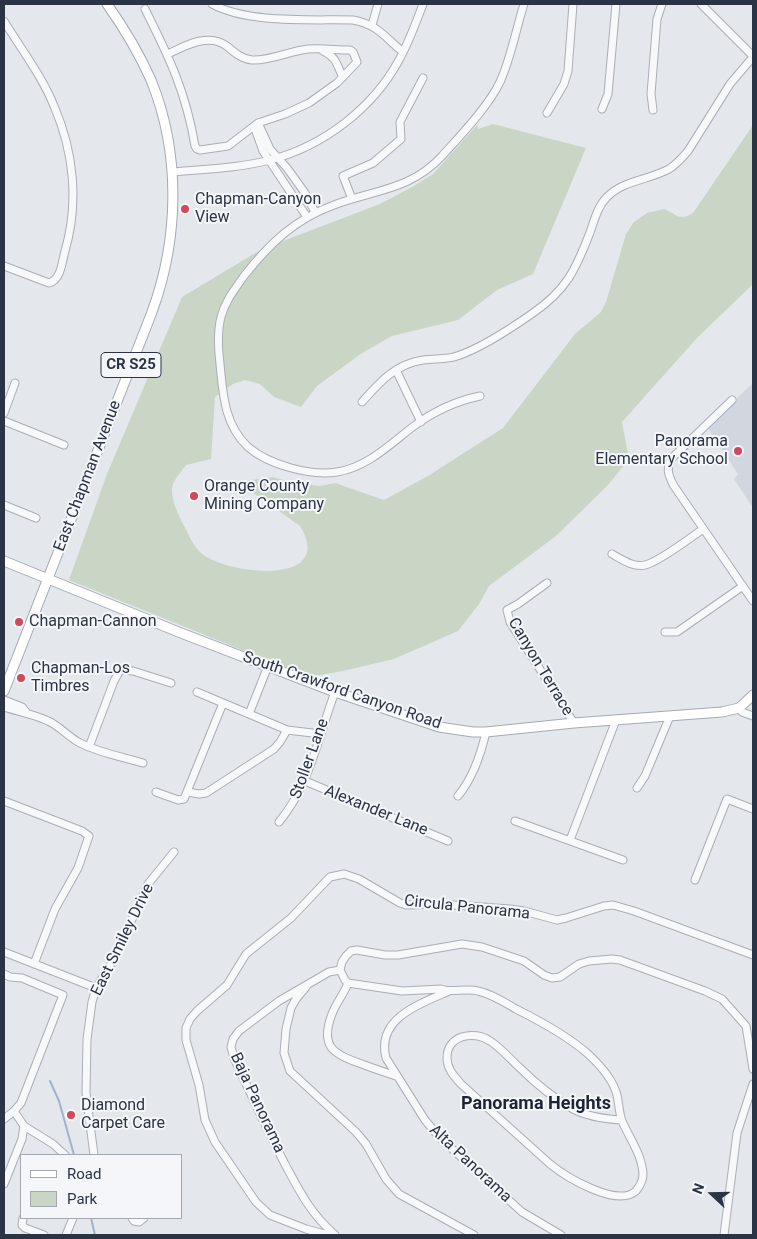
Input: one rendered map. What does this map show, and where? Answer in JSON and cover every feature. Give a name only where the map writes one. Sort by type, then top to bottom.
[{"type":"main road","name":"East Chapman Avenue","points":[[4,691],[157,297],[167,259],[171,232],[172,172],[166,132],[156,93],[130,38],[107,4]]},
{"type":"main road","name":"South Crawford Canyon Road","points":[[4,561],[335,692],[439,727],[486,732],[574,723],[722,712],[739,708]]},
{"type":"main road","points":[[739,708],[753,695]]},
{"type":"street","points":[[212,4],[227,11],[263,17],[353,20],[372,25],[404,52]]},
{"type":"street","points":[[372,25],[378,4]]},
{"type":"street","points":[[172,172],[238,166],[269,160],[315,142],[363,107],[388,79],[404,52],[423,4]]},
{"type":"street","points":[[480,396],[459,401],[421,422],[366,462],[352,469],[322,473],[282,465],[266,459],[247,446],[233,428],[224,402],[218,348],[219,328],[223,310],[231,295],[266,249],[280,235],[315,212],[407,183],[423,174],[441,157],[484,106],[499,84],[524,4]]},
{"type":"street","points":[[547,113],[564,84],[568,70],[573,4]]},
{"type":"street","points":[[602,109],[608,94],[616,4]]},
{"type":"street","points":[[653,110],[651,94],[657,19],[662,4]]},
{"type":"street","points":[[362,402],[383,379],[396,370],[413,362],[452,358],[468,352],[518,323],[551,300],[561,290],[575,269],[600,207],[606,198],[626,184],[668,169],[682,159],[730,84],[753,57],[701,4]]},
{"type":"street","points":[[145,9],[168,54],[183,94],[197,149],[207,150],[228,146],[256,124],[298,109],[343,77],[357,62],[354,52],[350,50],[309,49],[274,58],[252,60],[241,57],[220,42],[208,40],[185,46],[168,54]]},
{"type":"street","points":[[4,21],[54,105],[65,138],[72,168],[74,204],[68,243],[57,278],[52,283],[4,266]]},
{"type":"street","points":[[321,50],[331,54],[337,61],[343,77]]},
{"type":"street","points":[[352,199],[342,176],[373,163],[401,139],[400,122],[423,78]]},
{"type":"street","points":[[256,124],[270,149],[305,193],[315,212]]},
{"type":"street","points":[[256,124],[263,151],[307,217]]},
{"type":"street","points":[[396,370],[421,422]]},
{"type":"street","points":[[4,413],[15,383]]},
{"type":"street","points":[[732,400],[674,456],[669,462],[668,469],[674,486],[753,601]]},
{"type":"street","points":[[4,421],[64,445]]},
{"type":"street","points":[[4,506],[36,518]]},
{"type":"street","points":[[612,554],[627,563],[644,566],[703,529]]},
{"type":"street","name":"Canyon Terrace","points":[[547,583],[507,610],[510,622],[574,723]]},
{"type":"street","points":[[665,632],[677,632],[743,586]]},
{"type":"street","points":[[249,714],[268,666]]},
{"type":"street","points":[[89,747],[120,670],[133,671],[172,683]]},
{"type":"street","points":[[197,692],[287,730],[321,734]]},
{"type":"street","name":"Stoller Lane","points":[[279,822],[290,809],[305,782],[335,692]]},
{"type":"street","points":[[4,700],[52,723],[78,742],[89,747],[143,763]]},
{"type":"street","points":[[156,792],[181,800],[188,792],[223,703]]},
{"type":"street","points":[[4,707],[20,713],[26,712]]},
{"type":"street","points":[[739,708],[742,712],[753,716]]},
{"type":"street","points":[[637,788],[645,776],[670,716]]},
{"type":"street","points":[[570,840],[616,720]]},
{"type":"street","points":[[188,792],[206,793],[274,749],[287,730]]},
{"type":"street","points":[[458,796],[465,788],[471,776],[486,732]]},
{"type":"street","name":"Alexander Lane","points":[[305,782],[448,840]]},
{"type":"street","points":[[695,880],[727,798],[753,809]]},
{"type":"street","points":[[4,800],[82,831],[89,836],[78,868],[55,909],[34,964]]},
{"type":"street","points":[[515,820],[623,860]]},
{"type":"street","name":"East Smiley Drive","points":[[94,1154],[86,1093],[86,1071],[87,1039],[96,988],[114,959],[148,884],[174,852]]},
{"type":"street","name":"Circula Panorama","points":[[328,1235],[275,1218],[261,1207],[252,1196],[208,1130],[186,1034],[190,1019],[228,984],[246,954],[291,918],[330,877],[344,874],[359,879],[406,905],[439,904],[510,909],[557,920],[613,905],[753,955]]},
{"type":"street","points":[[621,1120],[594,1117],[574,1110],[536,1083],[502,1049],[489,1039],[468,1035],[460,1037],[448,1049],[447,1063],[461,1084],[550,1164],[565,1175],[588,1187],[623,1197],[630,1195],[638,1189],[643,1176],[639,1156],[621,1120],[618,1096],[614,1084],[587,1053],[555,1030],[488,994],[470,989],[458,989],[447,992],[441,989],[402,992],[348,983],[340,970],[342,962],[352,951],[357,950],[385,955],[398,955],[462,944],[482,947],[524,961],[544,975],[552,978],[560,977],[579,964],[603,959],[620,960],[722,999],[746,1026],[753,1069]]},
{"type":"street","points":[[4,952],[96,988]]},
{"type":"street","name":"Baja Panorama","points":[[335,1235],[320,1222],[298,1189],[266,1128],[234,1058],[231,1047],[233,1039],[239,1031],[279,1001],[329,972],[340,970]]},
{"type":"street","points":[[4,974],[10,977],[22,978],[63,995],[21,1103],[4,1119]]},
{"type":"street","points":[[348,983],[330,1021],[328,1033],[330,1045],[336,1054],[397,1077]]},
{"type":"street","points":[[308,985],[291,1008],[286,1029],[284,1053],[290,1071],[295,1078],[356,1132],[366,1144],[386,1179],[399,1194],[474,1235]]},
{"type":"street","name":"Alta Panorama","points":[[447,992],[404,1013],[390,1028],[384,1051],[386,1058],[428,1125],[440,1138],[522,1212],[561,1235]]},
{"type":"street","points":[[724,1235],[737,1133],[753,1084]]},
{"type":"street","points":[[14,1111],[24,1126],[53,1144],[64,1154]]},
{"type":"street","points":[[4,1180],[22,1139],[24,1126]]},
{"type":"street","points":[[23,1219],[22,1225],[25,1228],[44,1235]]},
{"type":"street","points":[[66,1235],[73,1219]]},
{"type":"shaded area","name":"Panorama Elementary School","points":[[753,383],[753,508],[734,479],[738,474],[707,427]]},
{"type":"green space","points":[[493,124],[586,148],[533,274],[497,290],[458,320],[392,336],[362,353],[317,386],[301,407],[274,397],[260,384],[245,380],[233,384],[215,397],[211,459],[186,465],[177,476],[172,488],[175,504],[183,524],[196,547],[201,553],[214,561],[233,567],[254,570],[274,571],[292,567],[304,559],[307,546],[300,526],[238,482],[273,477],[290,482],[320,486],[335,483],[384,500],[428,476],[503,428],[575,334],[601,312],[606,302],[626,234],[634,222],[647,213],[664,209],[681,217],[693,213],[753,125],[753,284],[697,338],[622,422],[629,459],[608,485],[556,536],[489,586],[479,604],[458,631],[394,659],[309,677],[69,580],[107,474],[182,297],[262,249],[380,204],[414,186],[433,174],[477,125],[478,129]]},
{"type":"waterway","points":[[50,1081],[59,1101],[74,1154]]},
{"type":"waterway","points":[[91,1219],[95,1235]]},
{"type":"place","name":"Chapman-Canyon View","points":[[185,209]]},
{"type":"place","name":"Panorama Elementary School","points":[[738,451]]},
{"type":"place","name":"Orange County Mining Company","points":[[194,496]]},
{"type":"place","name":"Chapman-Cannon","points":[[19,622]]},
{"type":"place","name":"Chapman-Los Timbres","points":[[21,678]]},
{"type":"place","name":"Diamond Carpet Care","points":[[71,1115]]},
{"type":"district","name":"Panorama Heights","points":[[536,1104]]}]
